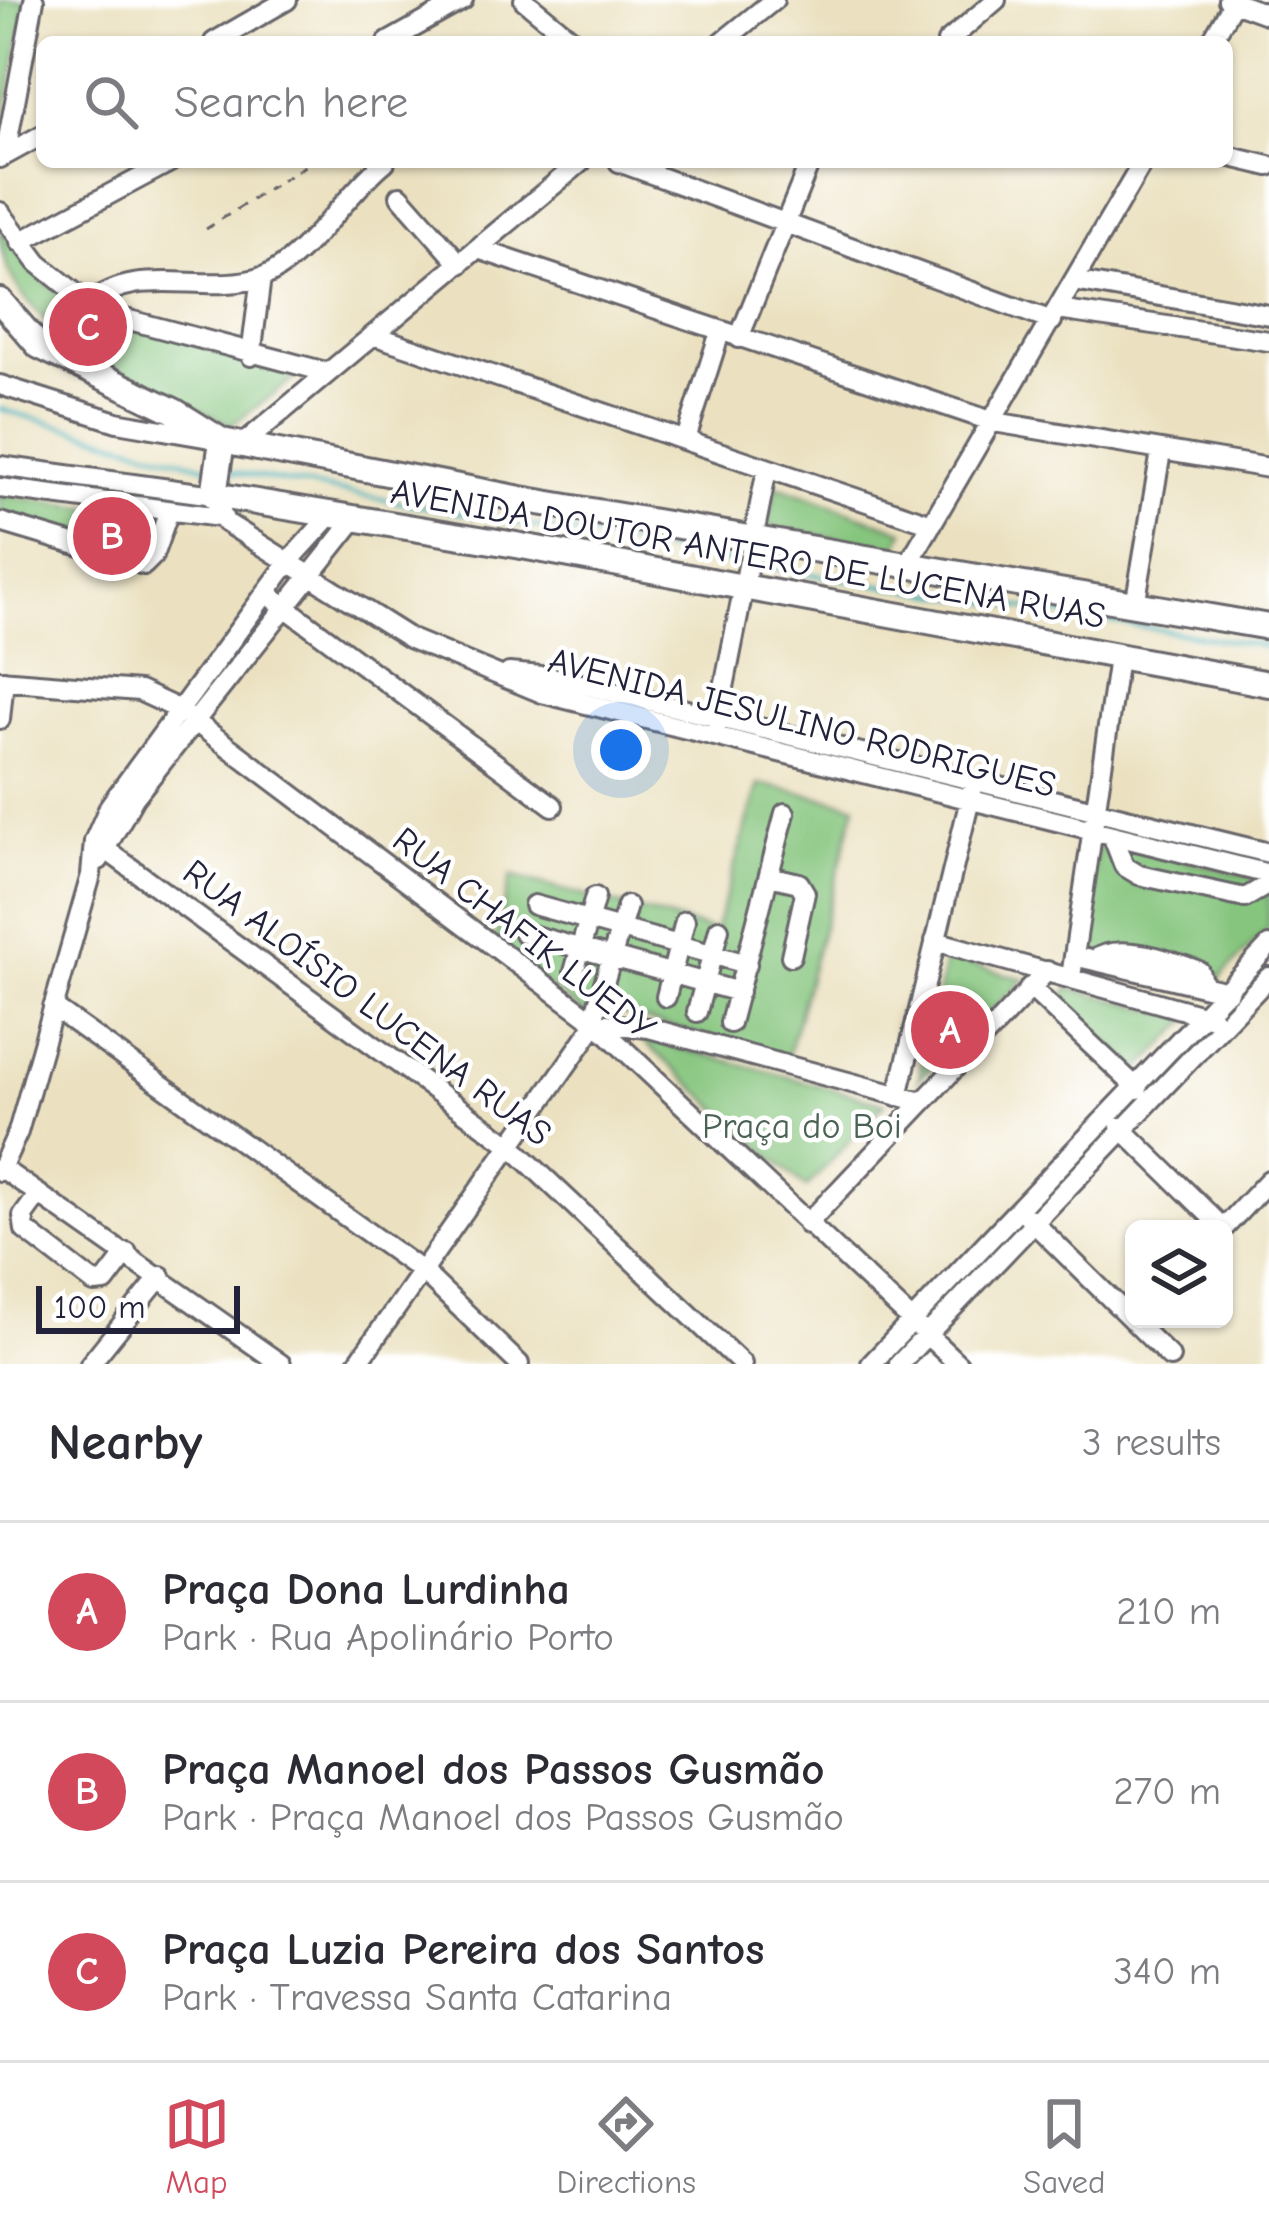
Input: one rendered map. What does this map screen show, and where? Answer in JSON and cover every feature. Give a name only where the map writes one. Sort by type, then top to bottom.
[{"type":"main road","points":[[0,301],[50,353],[227,441],[217,506]]},
{"type":"main road","name":"AVENIDA DOUTOR ANTERO DE LUCENA RUAS","points":[[227,441],[754,541],[1269,627]]},
{"type":"main road","name":"AVENIDA DOUTOR ANTERO DE LUCENA RUAS","points":[[217,506],[343,517],[1269,684]]},
{"type":"street","points":[[2,156],[34,0]]},
{"type":"street","points":[[399,36],[464,0]]},
{"type":"street","points":[[524,0],[568,36]]},
{"type":"street","points":[[729,36],[774,0]]},
{"type":"street","points":[[953,36],[996,0]]},
{"type":"street","points":[[223,36],[277,2]]},
{"type":"street","points":[[1214,36],[1232,2],[1269,15]]},
{"type":"street","points":[[2,156],[36,138]]},
{"type":"street","points":[[1233,157],[1269,166]]},
{"type":"street","points":[[20,242],[159,168]]},
{"type":"street","points":[[89,305],[102,293],[126,286],[261,278],[286,261],[379,168]]},
{"type":"street","points":[[0,385],[117,422],[227,441],[376,336],[574,168]]},
{"type":"street","points":[[635,168],[1055,315],[1269,341]]},
{"type":"street","points":[[686,439],[807,168]]},
{"type":"street","points":[[908,566],[1140,168]]},
{"type":"street","points":[[400,196],[460,264]]},
{"type":"street","points":[[0,212],[56,281],[89,305],[125,321],[326,372]]},
{"type":"street","points":[[478,248],[994,422],[1269,468]]},
{"type":"street","points":[[251,356],[261,278]]},
{"type":"street","points":[[1074,281],[1269,315]]},
{"type":"street","points":[[376,336],[932,524]]},
{"type":"street","points":[[1136,605],[1161,452]]},
{"type":"street","points":[[0,466],[217,506]]},
{"type":"street","points":[[716,729],[767,469]]},
{"type":"street","points":[[0,488],[170,511],[217,506]]},
{"type":"street","name":"AVENIDA JESULINO RODRIGUES","points":[[217,506],[308,574],[411,639],[498,673],[552,677],[716,729],[972,791],[1102,833],[1269,874]]},
{"type":"street","points":[[0,522],[144,565],[153,556],[170,511]]},
{"type":"street","points":[[280,1364],[1,1169],[18,1132],[100,845],[185,715],[274,598],[290,560],[343,517]]},
{"type":"street","points":[[274,598],[308,574],[343,517]]},
{"type":"street","points":[[274,598],[553,806]]},
{"type":"street","points":[[1118,658],[1096,810],[1102,833],[1124,866],[1139,874],[1245,898],[1269,884]]},
{"type":"street","points":[[0,719],[2,680]]},
{"type":"street","name":"RUA CHAFIK LUEDY","points":[[2,680],[139,691],[185,715],[595,1022],[958,1364]]},
{"type":"street","points":[[898,1096],[972,791]]},
{"type":"street","name":"AVENIDA JESULINO RODRIGUES","points":[[972,791],[1096,810],[1269,853]]},
{"type":"street","points":[[730,1023],[785,812]]},
{"type":"street","points":[[1070,977],[1084,958],[1102,833]]},
{"type":"street","name":"RUA ALOÍSIO LUCENA RUAS","points":[[100,845],[510,1145],[742,1364]]},
{"type":"street","points":[[769,876],[799,884],[805,893],[791,956]]},
{"type":"street","points":[[574,972],[595,897]]},
{"type":"street","points":[[534,905],[746,964]]},
{"type":"street","points":[[357,1364],[595,1022],[627,906]]},
{"type":"street","points":[[666,997],[685,921]]},
{"type":"street","points":[[698,1012],[719,929]]},
{"type":"street","points":[[524,934],[739,992]]},
{"type":"street","points":[[935,941],[1208,1013],[1224,1028]]},
{"type":"street","points":[[1029,1217],[1110,1117],[1269,946]]},
{"type":"street","points":[[1084,958],[1115,950],[1193,969],[1204,986],[1228,992]]},
{"type":"street","points":[[807,1224],[1046,970]]},
{"type":"street","points":[[871,1364],[920,1327],[1029,1217],[1126,1132],[1269,977]]},
{"type":"street","points":[[1030,987],[1138,1089]]},
{"type":"street","points":[[53,1007],[423,1272],[519,1364]]},
{"type":"street","points":[[595,1022],[649,1028],[922,1102]]},
{"type":"street","points":[[1110,1117],[1214,1220]]},
{"type":"street","points":[[1231,1220],[1269,1180]]},
{"type":"street","points":[[39,1194],[23,1216],[25,1230],[94,1283],[105,1282],[127,1253]]},
{"type":"street","points":[[1029,1217],[1125,1309]]},
{"type":"street","points":[[90,1364],[160,1276]]},
{"type":"street","points":[[898,1364],[920,1327]]},
{"type":"street","points":[[1143,1328],[1170,1357]]},
{"type":"path","points":[[206,229],[302,169]]},
{"type":"green space","points":[[1,0],[27,0],[0,140],[0,11]]},
{"type":"green space","points":[[0,230],[44,282],[77,304],[301,374],[232,425],[163,392],[87,351],[53,326],[25,298],[7,266]]},
{"type":"green space","points":[[777,486],[904,531],[896,550],[767,526]]},
{"type":"green space","points":[[0,495],[154,517],[140,555],[0,513]]},
{"type":"green space","points":[[759,784],[856,805],[787,1058],[610,1011],[585,1014],[493,945],[511,876],[715,931]]},
{"type":"green space","points":[[1099,839],[1269,881],[1269,928],[1205,993],[1082,964]]},
{"type":"green space","points":[[946,958],[1025,979],[918,1080]]},
{"type":"green space","points":[[1069,988],[1190,1019],[1139,1070],[1060,1002]]},
{"type":"green space","name":"Praça do Boi","points":[[639,1037],[885,1103],[806,1188]]},
{"type":"waterway","points":[[0,409],[208,467]]},
{"type":"waterway","points":[[232,472],[738,563]]},
{"type":"waterway","points":[[760,566],[1269,647]]},
{"type":"place","name":"Praça Luzia Pereira dos Santos","points":[[88,327]]},
{"type":"place","name":"Praça Manoel dos Passos Gusmão","points":[[112,536]]},
{"type":"place","name":"Praça Dona Lurdinha","points":[[950,1030]]}]
